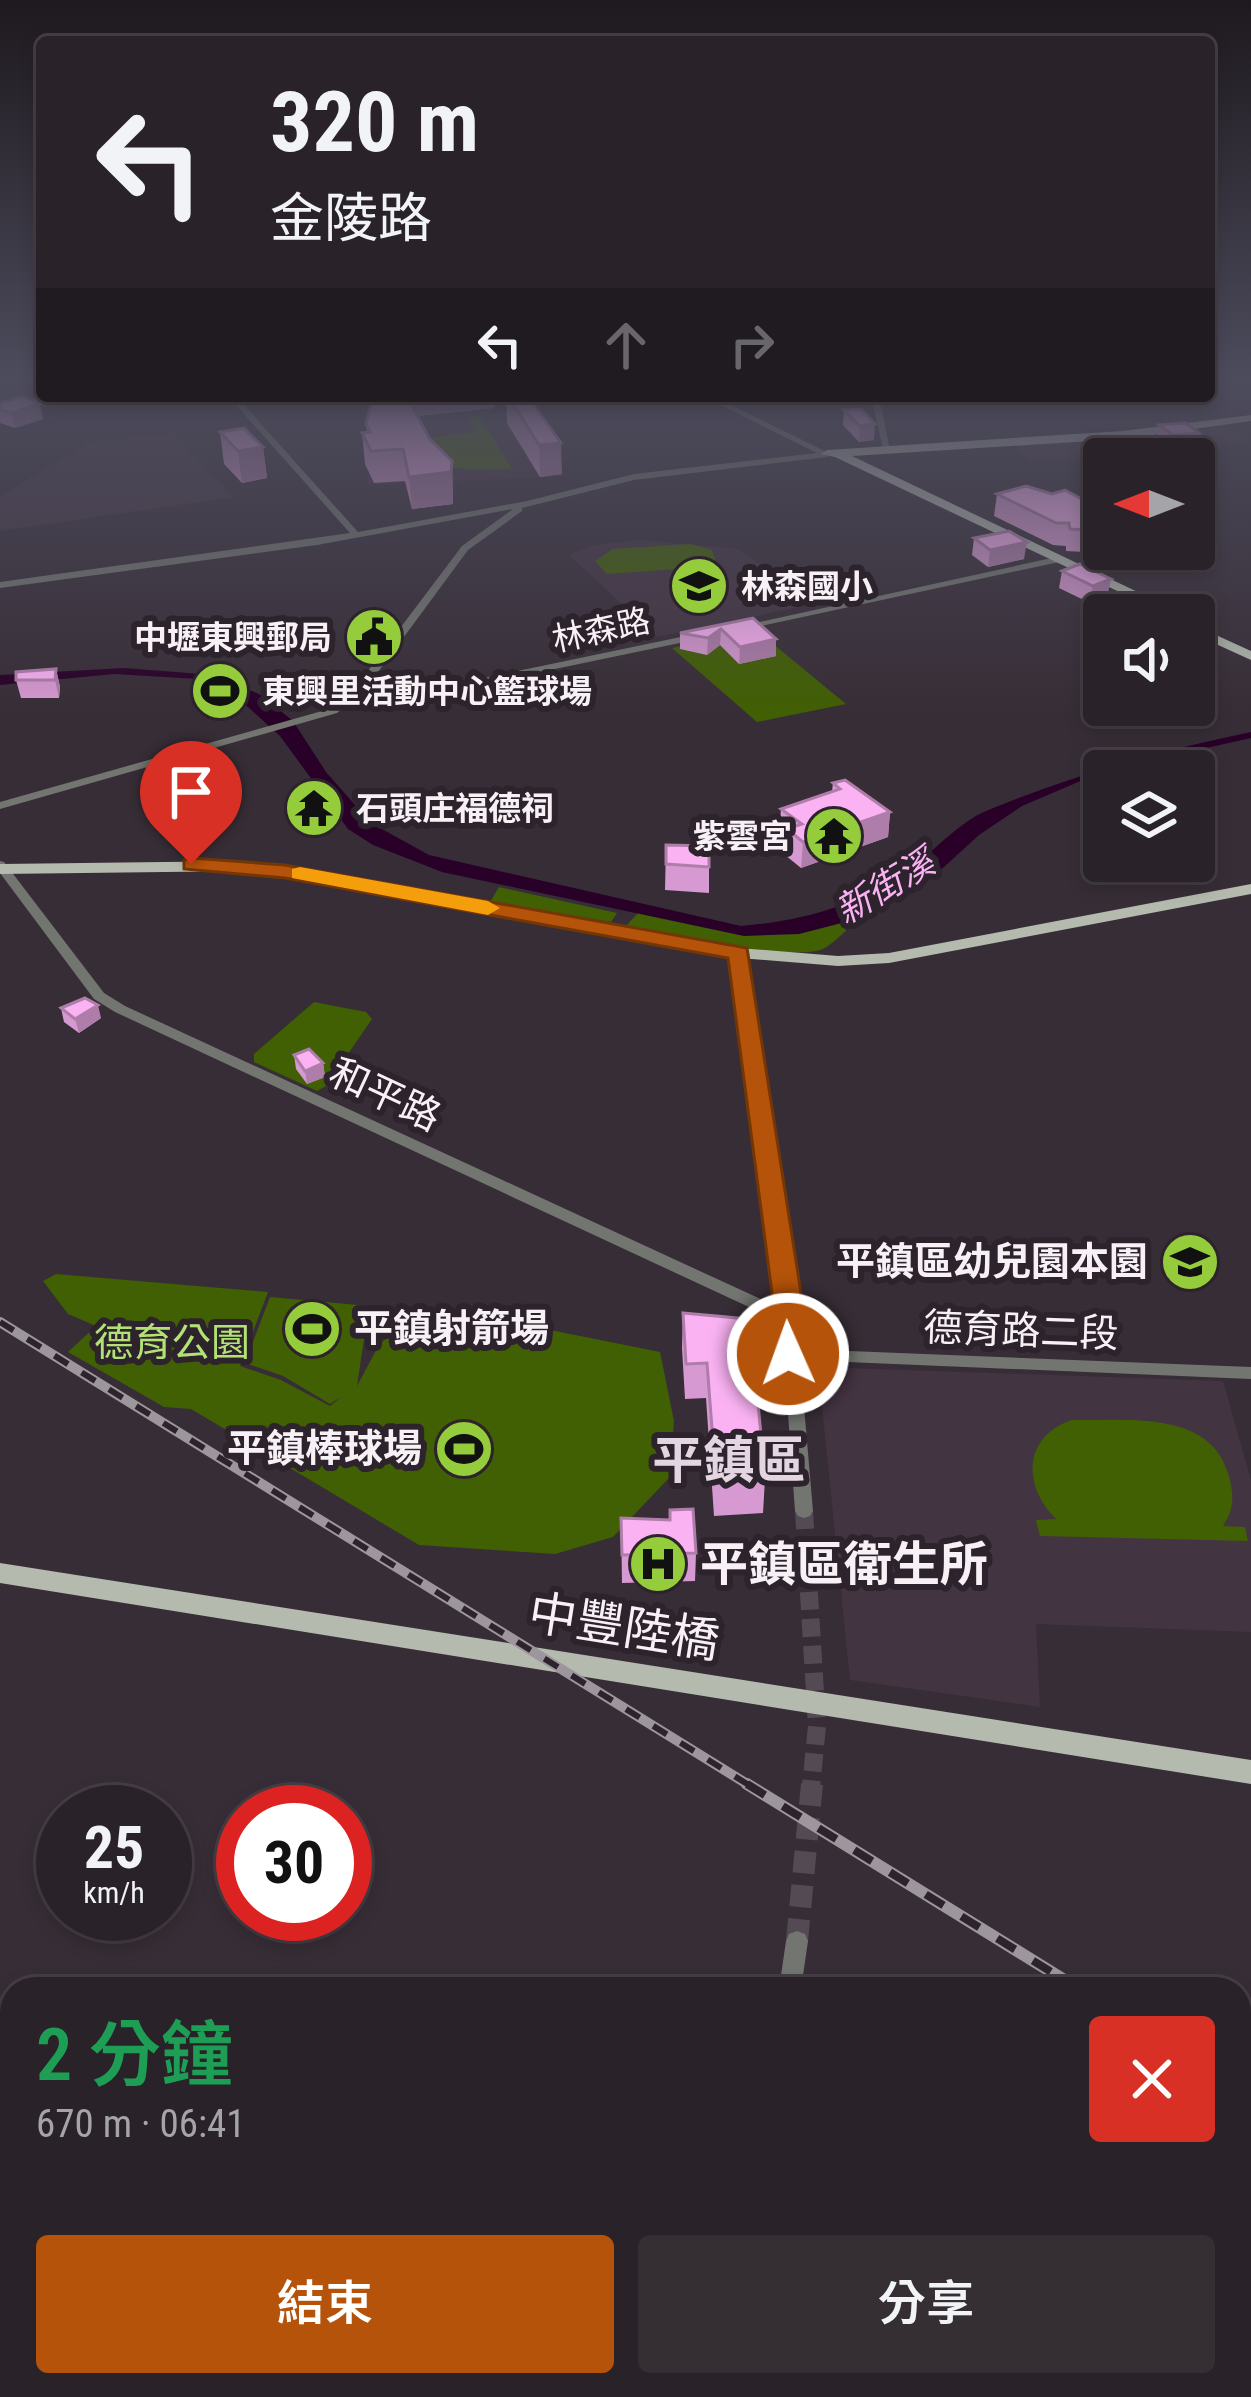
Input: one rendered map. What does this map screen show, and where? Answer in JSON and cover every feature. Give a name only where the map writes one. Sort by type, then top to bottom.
[{"type":"main road","points":[[909,491],[1133,594]]},
{"type":"main road","points":[[1056,560],[1123,594]]},
{"type":"main road","points":[[1215,636],[1251,652]]},
{"type":"main road","points":[[1,868],[247,866],[739,953],[877,960],[1251,890]]},
{"type":"main road","name":"中豐陸橋","points":[[0,1573],[1242,1771]]},
{"type":"street","points":[[317,491],[356,535]]},
{"type":"street","points":[[0,584],[160,567],[579,491]]},
{"type":"street","points":[[0,806],[333,711],[362,686],[465,548],[526,504]]},
{"type":"street","name":"林森路","points":[[362,686],[445,689],[1056,560]]},
{"type":"street","name":"和平路","points":[[1,868],[99,996],[120,1009],[789,1319]]},
{"type":"street","points":[[739,953],[789,1319],[788,1354],[804,1511]]},
{"type":"street","name":"德育路二段","points":[[788,1354],[1251,1372]]},
{"type":"street","points":[[793,1977],[797,1941]]},
{"type":"shaded area","points":[[9,491],[228,491],[234,497],[0,531],[0,496]]},
{"type":"shaded area","name":"林森國小","points":[[640,540],[737,549],[818,603],[657,637],[569,555],[594,545]]},
{"type":"shaded area","points":[[818,1367],[1223,1381],[1251,1480],[1251,1632],[1036,1624],[1040,1707],[850,1680]]},
{"type":"green space","points":[[690,544],[712,550],[717,566],[607,574],[595,561],[613,549]]},
{"type":"green space","points":[[755,629],[846,704],[757,722],[672,648]]},
{"type":"green space","points":[[499,887],[617,913],[611,922],[490,902]]},
{"type":"green space","points":[[640,911],[718,930],[840,920],[846,931],[823,949],[757,950],[624,928]]},
{"type":"green space","points":[[314,1002],[366,1012],[372,1019],[326,1086],[317,1091],[254,1062],[254,1054]]},
{"type":"green space","name":"平鎮棒球場","points":[[56,1274],[268,1292],[240,1366],[281,1380],[330,1406],[341,1397],[330,1404],[283,1376],[245,1363],[270,1297],[369,1306],[357,1386],[380,1343],[424,1315],[456,1311],[660,1352],[674,1421],[669,1478],[613,1537],[555,1554],[419,1545],[191,1409],[164,1407],[68,1352],[96,1326],[68,1314],[43,1281]]},
{"type":"green space","points":[[1072,1420],[1162,1423],[1203,1438],[1218,1452],[1230,1481],[1231,1507],[1223,1526],[1245,1527],[1248,1541],[1040,1536],[1036,1520],[1056,1519],[1037,1492],[1033,1477],[1036,1450],[1056,1427]]},
{"type":"water","name":"新街溪","points":[[124,668],[214,675],[261,695],[293,721],[326,772],[371,823],[429,855],[741,926],[787,920],[852,901],[893,880],[976,816],[1083,775],[1083,780],[1022,806],[979,835],[933,877],[865,917],[799,934],[744,936],[442,872],[373,845],[348,829],[280,736],[228,689],[198,679],[114,674],[0,685],[0,675]]},
{"type":"water","name":"新街溪","points":[[1251,732],[1251,738],[1198,750],[1175,750]]},
{"type":"building","points":[[1067,491],[1083,500],[1083,530],[1056,523],[997,494]]},
{"type":"building","points":[[1009,531],[1027,542],[990,550],[974,538]]},
{"type":"building","points":[[1080,564],[1083,570],[1111,579],[1093,586],[1062,571]]},
{"type":"building","points":[[753,618],[776,639],[740,647],[721,629],[708,638],[680,633]]},
{"type":"building","points":[[56,669],[55,680],[16,680],[16,672]]},
{"type":"building","points":[[845,780],[890,812],[803,842],[787,829],[802,824],[781,809],[840,789],[833,783]]},
{"type":"building","points":[[306,790],[323,792],[316,801],[300,799]]},
{"type":"building","points":[[666,845],[709,846],[709,867],[666,864]]},
{"type":"building","points":[[85,998],[98,1005],[75,1019],[61,1008]]},
{"type":"building","points":[[309,1049],[323,1063],[305,1071],[294,1055]]},
{"type":"building","points":[[683,1313],[748,1319],[765,1479],[716,1481],[707,1363],[686,1364]]},
{"type":"building","points":[[693,1509],[696,1553],[622,1555],[621,1518],[670,1520],[670,1510]]},
{"type":"tunnel","points":[[804,1511],[817,1726],[811,1787]]},
{"type":"tunnel","points":[[797,1941],[812,1784]]},
{"type":"railway","points":[[0,1322],[752,1787]]},
{"type":"railway","points":[[747,1784],[1060,1977]]},
{"type":"slow traffic","points":[[300,874],[488,908]]},
{"type":"place","name":"林森國小","points":[[699,586]]},
{"type":"place","name":"中壢東興郵局","points":[[374,637]]},
{"type":"place","name":"東興里活動中心籃球場","points":[[220,691]]},
{"type":"place","name":"石頭庄福德祠","points":[[314,808]]},
{"type":"place","name":"紫雲宮","points":[[834,836]]},
{"type":"place","name":"平鎮區幼兒園本園","points":[[1190,1262]]},
{"type":"place","name":"平鎮射箭場","points":[[312,1329]]},
{"type":"place","name":"平鎮棒球場","points":[[464,1449]]},
{"type":"place","name":"平鎮區衛生所","points":[[658,1564]]},
{"type":"district","name":"平鎮區","points":[[729,1460]]},
{"type":"route","points":[[191,864],[285,871],[739,953],[772,1177],[789,1319],[788,1354]]},
{"type":"park label","name":"德育公園","points":[[172,1343]]}]
